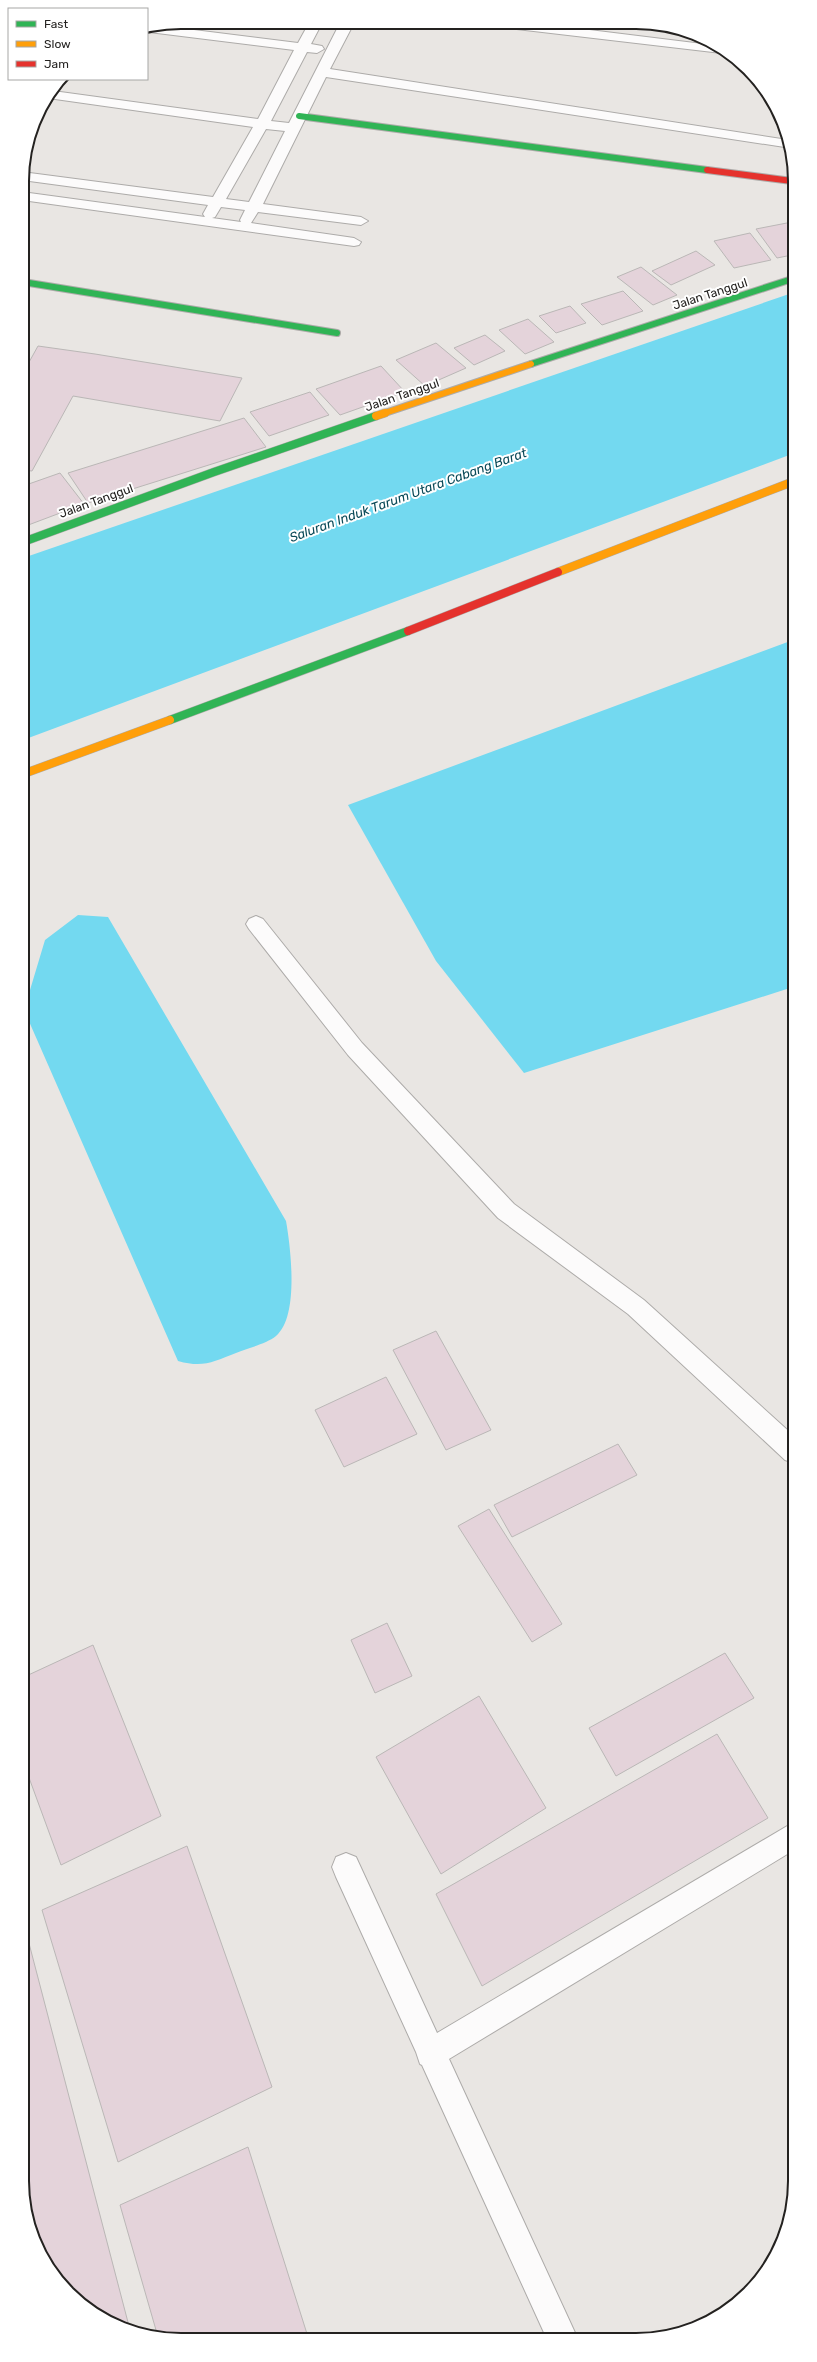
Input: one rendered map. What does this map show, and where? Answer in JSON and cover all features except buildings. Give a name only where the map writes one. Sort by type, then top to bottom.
[{"type":"street","points":[[205,222],[262,124],[312,29]]},
{"type":"street","points":[[243,228],[344,29]]},
{"type":"street","points":[[548,29],[713,49]]},
{"type":"street","points":[[163,30],[303,48],[332,50]]},
{"type":"street","points":[[321,72],[783,143]]},
{"type":"street","points":[[55,96],[262,124],[296,122],[788,181]]},
{"type":"street","points":[[29,177],[362,221]]},
{"type":"street","points":[[29,197],[243,228],[354,242]]},
{"type":"street","name":"Jalan Tanggul","points":[[29,540],[122,504],[418,402],[788,280]]},
{"type":"street","points":[[29,283],[337,332]]},
{"type":"street","points":[[29,772],[343,656],[788,484]]},
{"type":"street","points":[[256,924],[355,1049],[408,1104],[506,1211],[636,1308],[788,1447]]},
{"type":"street","points":[[430,2054],[788,1839]]},
{"type":"street","points":[[346,1867],[430,2054],[560,2333]]},
{"type":"water","name":"Saluran Induk Tarum Utara Cabang Barat","points":[[788,294],[788,455],[29,738],[29,556]]},
{"type":"water","points":[[788,642],[788,989],[524,1073],[436,961],[348,805]]},
{"type":"water","points":[[78,915],[108,917],[286,1221],[290,1248],[292,1282],[291,1299],[288,1314],[283,1327],[276,1336],[257,1346],[208,1363],[194,1364],[178,1361],[29,1021],[29,993],[45,940]]},
{"type":"traffic: fast","points":[[299,116],[707,170]]},
{"type":"traffic: fast","points":[[531,364],[788,280]]},
{"type":"traffic: fast","points":[[29,283],[337,333]]},
{"type":"traffic: fast","points":[[29,540],[214,472],[376,416]]},
{"type":"traffic: fast","points":[[170,720],[408,631]]},
{"type":"traffic: slow","points":[[376,416],[531,364]]},
{"type":"traffic: slow","points":[[558,572],[788,484]]},
{"type":"traffic: slow","points":[[29,772],[170,720]]},
{"type":"traffic: jam","points":[[707,170],[788,180]]},
{"type":"traffic: jam","points":[[408,631],[558,572]]}]
